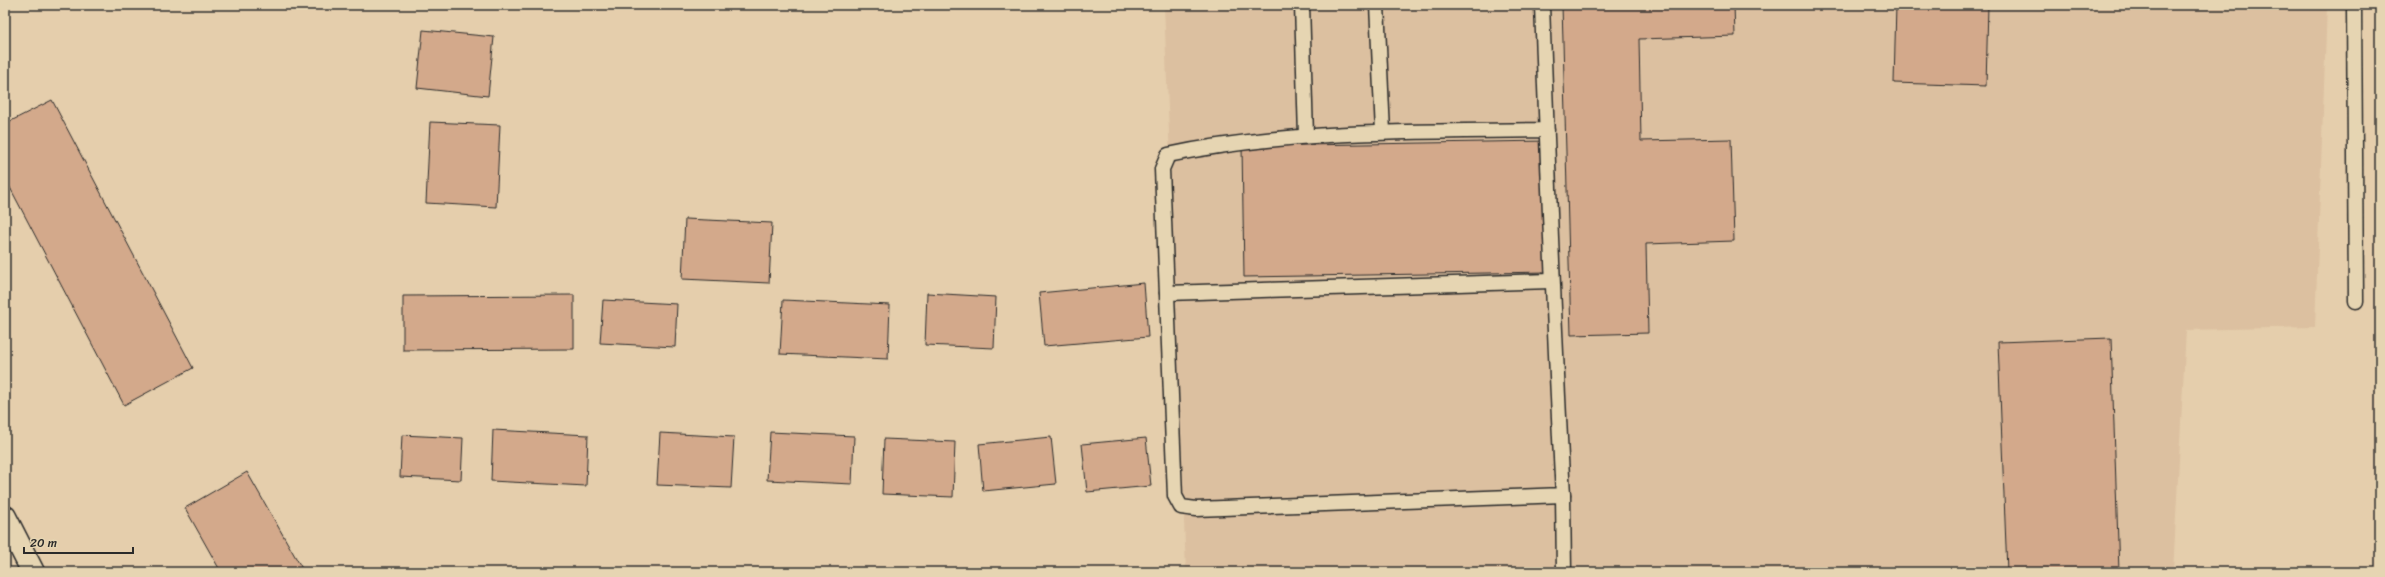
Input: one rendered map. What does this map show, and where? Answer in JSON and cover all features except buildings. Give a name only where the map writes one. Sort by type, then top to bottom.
[{"type":"main road","points":[[5,517],[33,572]]},
{"type":"lane","points":[[1302,5],[1306,136]]},
{"type":"lane","points":[[1378,5],[1383,132]]},
{"type":"lane","points":[[1542,5],[1551,281],[1563,495],[1564,572]]},
{"type":"lane","points":[[2354,5],[2356,301]]},
{"type":"lane","points":[[1547,130],[1383,132],[1306,136],[1238,142],[1168,155],[1162,168],[1175,496],[1181,506],[1196,509],[1563,495]]},
{"type":"lane","points":[[1167,293],[1551,281]]},
{"type":"shaded area","points":[[1164,5],[2327,5],[2315,327],[2186,330],[2173,572],[1186,572]]}]
